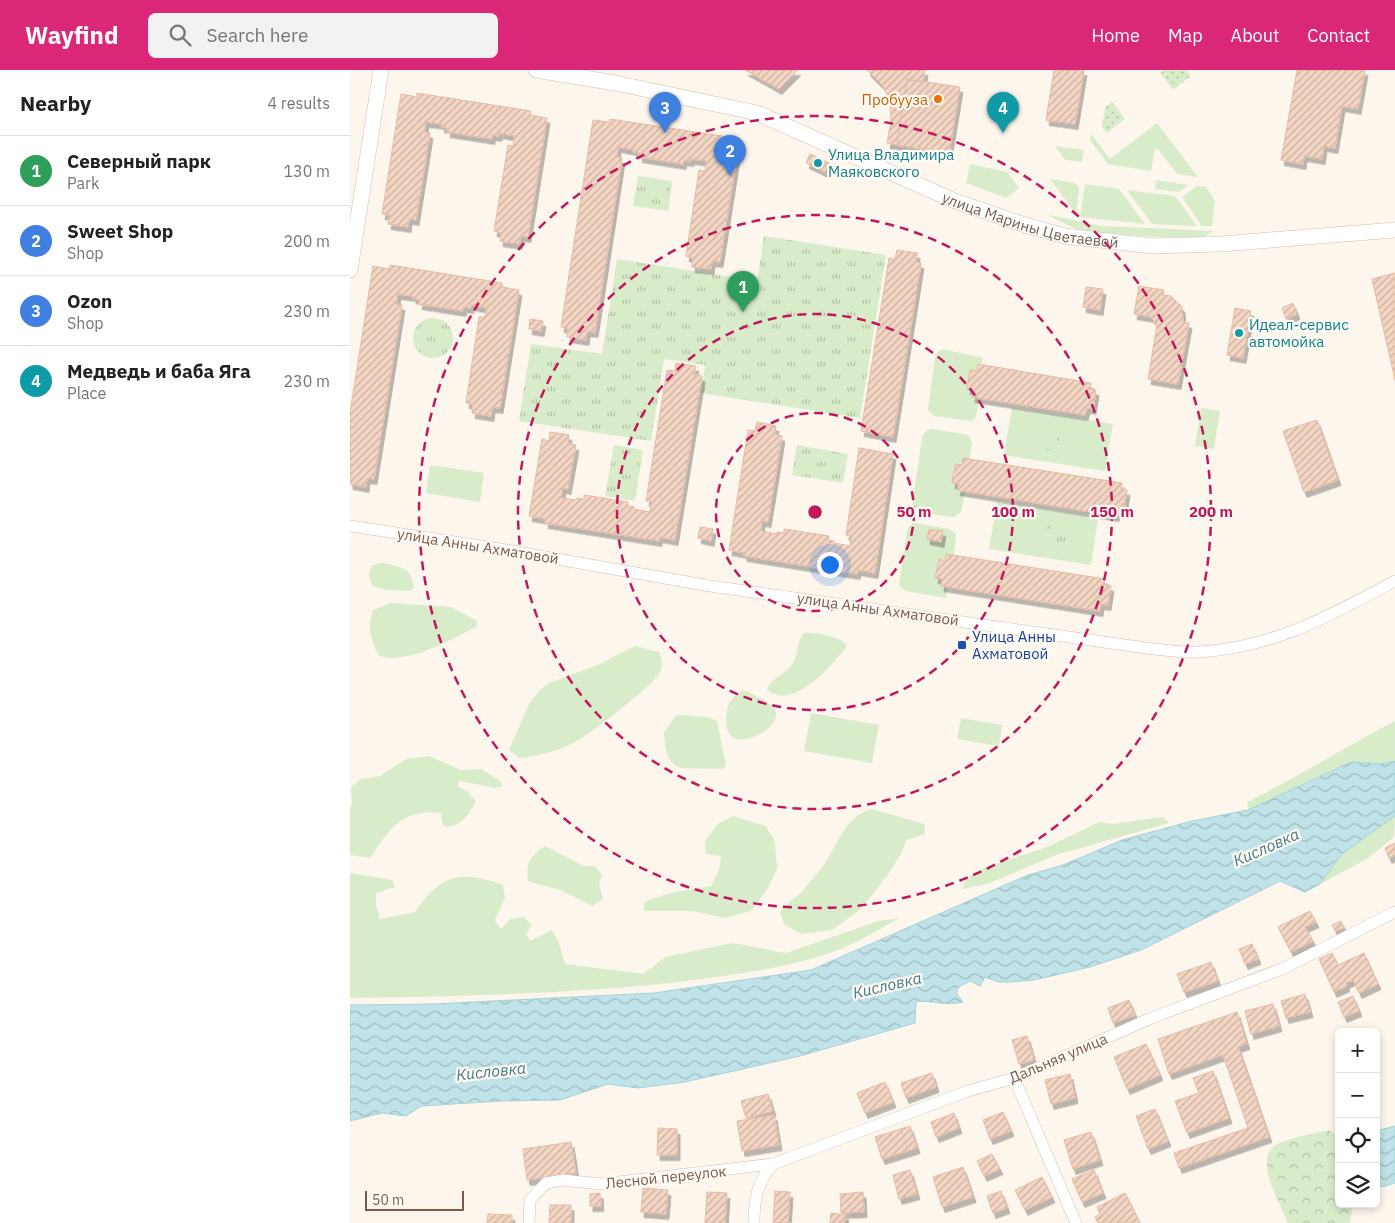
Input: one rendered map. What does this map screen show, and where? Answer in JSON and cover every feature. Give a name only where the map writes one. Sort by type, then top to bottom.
[{"type":"street","points":[[350,270],[382,70]]},
{"type":"street","name":"улица Марины Цветаевой","points":[[536,70],[615,83],[757,113],[955,201],[1025,225],[1065,236],[1152,246],[1221,244],[1395,230]]},
{"type":"street","name":"улица Анны Ахматовой","points":[[350,526],[500,549],[710,586],[1145,648],[1197,652],[1271,639],[1329,617],[1395,581]]},
{"type":"street","name":"Дальняя улица","points":[[772,1164],[959,1094],[1014,1078],[1149,1019],[1284,968],[1395,912]]},
{"type":"street","points":[[1014,1078],[1076,1223]]},
{"type":"street","points":[[754,1223],[754,1204],[757,1190],[764,1174],[772,1164]]},
{"type":"street","name":"Лесной переулок","points":[[529,1223],[530,1200],[546,1183],[563,1180],[601,1184],[772,1164]]},
{"type":"green space","points":[[1164,70],[1186,70],[1191,76],[1173,90],[1160,73]]},
{"type":"green space","points":[[1112,102],[1125,119],[1107,133],[1102,127],[1105,107]]},
{"type":"green space","points":[[1157,123],[1198,177],[1177,174],[1158,149],[1155,149],[1151,171],[1108,164],[1090,140],[1091,134],[1110,159]]},
{"type":"green space","points":[[1055,146],[1084,150],[1082,162],[1065,160]]},
{"type":"green space","points":[[970,164],[1007,172],[1019,188],[1006,198],[966,183]]},
{"type":"green space","points":[[638,176],[672,181],[668,211],[633,206]]},
{"type":"green space","points":[[1050,179],[1075,183],[1079,188],[1076,214]]},
{"type":"green space","points":[[1156,180],[1188,185],[1179,192],[1155,189]]},
{"type":"green space","points":[[1085,184],[1119,189],[1145,224],[1080,217]]},
{"type":"green space","points":[[1197,186],[1206,187],[1215,201],[1212,226],[1202,226],[1182,197]]},
{"type":"green space","points":[[1127,190],[1175,196],[1197,226],[1152,224]]},
{"type":"green space","points":[[1050,215],[1101,226],[1214,231],[1203,237],[1154,237],[1103,233],[1076,229]]},
{"type":"green space","points":[[764,236],[886,255],[860,418],[701,393],[705,365],[664,359],[651,441],[519,421],[531,344],[602,354],[617,259],[757,281]]},
{"type":"green space","points":[[437,318],[444,321],[450,327],[453,338],[452,346],[444,355],[437,358],[429,358],[422,355],[414,346],[413,334],[416,327],[425,319]]},
{"type":"green space","points":[[943,349],[983,358],[981,365],[978,365],[977,371],[970,370],[967,389],[973,390],[979,398],[976,416],[972,421],[934,416],[928,410],[935,357]]},
{"type":"green space","points":[[1012,408],[1113,424],[1105,471],[1004,455]]},
{"type":"green space","points":[[1201,408],[1220,411],[1214,449],[1195,446]]},
{"type":"green space","points":[[933,429],[968,435],[972,442],[970,459],[963,458],[962,465],[955,464],[952,482],[959,484],[958,490],[965,492],[961,512],[954,517],[918,512],[912,506],[922,437],[927,430]]},
{"type":"green space","points":[[1045,429],[1053,429],[1060,436],[1060,444],[1053,451],[1045,451],[1038,444],[1038,436]]},
{"type":"green space","points":[[614,445],[643,450],[635,501],[605,496]]},
{"type":"green space","points":[[797,445],[848,454],[843,483],[792,475]]},
{"type":"green space","points":[[430,465],[484,473],[480,502],[426,493]]},
{"type":"green space","points":[[997,502],[1098,518],[1091,565],[989,549]]},
{"type":"green space","points":[[914,523],[950,529],[956,534],[954,555],[947,554],[945,561],[939,560],[936,578],[942,579],[941,586],[948,587],[946,598],[905,591],[899,585],[907,531],[909,526]]},
{"type":"green space","points":[[1054,525],[1063,529],[1067,538],[1063,547],[1054,551],[1045,547],[1041,538],[1045,529]]},
{"type":"green space","points":[[383,563],[396,566],[408,572],[414,588],[410,591],[386,590],[373,586],[369,578],[370,570],[373,565]]},
{"type":"green space","points":[[391,603],[451,607],[477,621],[476,627],[429,650],[416,654],[391,658],[379,656],[371,634],[371,616],[373,610]]},
{"type":"green space","points":[[804,633],[832,637],[846,644],[846,648],[810,684],[788,695],[777,695],[767,689],[793,663]]},
{"type":"green space","points":[[635,646],[659,652],[662,663],[659,674],[633,699],[582,738],[562,748],[520,758],[509,750],[529,704],[540,690],[549,683],[600,664]]},
{"type":"green space","points":[[742,690],[773,706],[776,717],[764,732],[744,739],[734,738],[728,731],[726,719],[730,702]]},
{"type":"green space","points":[[811,713],[879,725],[872,763],[804,751]]},
{"type":"green space","points":[[680,715],[705,717],[717,721],[726,765],[723,769],[682,768],[673,763],[667,754],[664,732],[675,717]]},
{"type":"green space","points":[[961,718],[1002,725],[999,746],[957,739]]},
{"type":"green space","points":[[1395,721],[1395,761],[1380,764],[1351,762],[1248,810],[1247,802]]},
{"type":"green space","points":[[429,756],[461,770],[481,769],[499,780],[503,786],[496,788],[459,781],[458,787],[467,791],[476,801],[460,823],[443,826],[441,813],[428,812],[416,814],[398,823],[384,838],[370,858],[350,855],[351,787],[361,779],[380,776],[406,759]]},
{"type":"green space","points":[[872,809],[924,824],[925,834],[906,840],[902,852],[889,873],[862,908],[832,930],[801,934],[784,924],[780,913],[783,909],[819,871],[850,823],[863,812]]},
{"type":"green space","points":[[733,816],[766,826],[775,842],[777,869],[768,888],[751,911],[725,918],[692,911],[644,911],[644,902],[670,893],[711,886],[719,870],[721,856],[706,854],[705,841],[718,824]]},
{"type":"green space","points":[[1395,816],[1394,837],[1367,859],[1320,884],[1342,854]]},
{"type":"green space","points":[[1162,817],[1169,823],[1056,855],[987,884],[962,889],[966,879],[984,868],[1047,847],[1099,822],[1113,824]]},
{"type":"green space","points":[[545,846],[584,866],[595,866],[602,875],[599,884],[603,899],[592,906],[563,891],[528,881],[528,864],[533,856]]},
{"type":"green space","points":[[350,873],[392,880],[395,887],[376,893],[376,905],[380,919],[415,912],[434,890],[453,878],[475,877],[503,885],[505,897],[495,920],[501,929],[510,919],[523,917],[532,925],[526,934],[530,941],[552,930],[559,943],[565,964],[643,974],[665,957],[733,943],[786,953],[878,921],[900,918],[850,945],[825,955],[788,965],[732,975],[652,985],[566,991],[350,998]]},
{"type":"green space","points":[[1328,1130],[1335,1134],[1335,1208],[1352,1208],[1350,1223],[1286,1223],[1287,1220],[1270,1179],[1267,1158],[1271,1149],[1279,1143]]},
{"type":"water","name":"Кисловка","points":[[1395,761],[1395,816],[1342,854],[1320,884],[1305,892],[1280,881],[1141,950],[1090,967],[1034,980],[998,982],[985,977],[980,986],[970,981],[959,987],[956,993],[963,1002],[916,1001],[915,1023],[800,1056],[685,1082],[638,1088],[608,1084],[560,1100],[502,1101],[421,1106],[406,1116],[382,1113],[350,1121],[350,1005],[433,1004],[654,993],[811,970],[1028,875],[1063,865],[1122,840],[1192,821],[1248,810],[1351,762],[1380,764]]},
{"type":"water","points":[[1395,1126],[1395,1183],[1382,1187],[1380,1185],[1380,1130]]},
{"type":"building","points":[[745,70],[798,70],[779,89]]},
{"type":"building","points":[[867,70],[925,70],[923,82],[907,79],[897,145],[887,143],[891,120],[890,102],[883,86]]},
{"type":"building","points":[[1054,70],[1084,70],[1075,124],[1046,120]]},
{"type":"building","points":[[1297,70],[1365,70],[1358,109],[1342,106],[1335,148],[1324,146],[1322,159],[1304,156],[1303,164],[1281,160]]},
{"type":"building","points":[[907,79],[960,87],[949,153],[897,145]]},
{"type":"building","points":[[417,93],[531,111],[530,115],[547,118],[528,237],[521,236],[519,244],[500,241],[501,233],[494,231],[508,145],[513,146],[515,136],[499,133],[499,136],[492,135],[492,139],[447,132],[448,128],[441,127],[442,124],[426,122],[424,132],[430,133],[416,220],[409,219],[408,227],[388,224],[390,215],[382,214],[401,94],[417,97]]},
{"type":"building","points":[[610,119],[722,136],[722,140],[739,143],[720,262],[712,261],[711,269],[692,267],[693,258],[686,256],[699,170],[705,171],[707,161],[691,159],[691,161],[684,160],[683,164],[639,157],[640,153],[633,152],[634,150],[618,147],[617,157],[622,158],[595,332],[587,331],[586,340],[567,337],[568,328],[561,327],[593,120],[609,122]]},
{"type":"building","name":"Улица Владимира Маяковского","points":[[810,154],[829,163],[825,172],[806,163]]},
{"type":"building","points":[[897,250],[917,253],[916,262],[921,263],[893,437],[861,431],[889,258],[895,259]]},
{"type":"building","points":[[390,265],[502,283],[502,287],[519,290],[500,408],[492,407],[491,416],[472,413],[473,404],[466,403],[479,317],[485,317],[487,308],[471,305],[471,308],[464,307],[463,311],[419,304],[420,300],[413,298],[413,296],[398,294],[396,304],[402,305],[374,479],[367,478],[366,487],[350,484],[350,413],[373,266],[389,269]]},
{"type":"building","points":[[1395,273],[1395,380],[1372,279]]},
{"type":"building","points":[[1139,286],[1164,290],[1163,295],[1171,296],[1182,307],[1183,322],[1189,323],[1178,384],[1148,379],[1157,325],[1151,317],[1134,314]]},
{"type":"building","points":[[1086,287],[1103,289],[1100,310],[1083,307]]},
{"type":"building","points":[[1293,303],[1297,314],[1286,319],[1282,308]]},
{"type":"building","name":"Идеал-сервис автомойка","points":[[1235,308],[1251,311],[1243,358],[1227,355]]},
{"type":"building","points":[[530,319],[543,321],[541,331],[529,329]]},
{"type":"building","points":[[676,363],[696,366],[694,375],[702,376],[675,540],[659,537],[659,541],[545,523],[546,519],[529,516],[542,439],[549,441],[550,432],[569,435],[568,444],[576,445],[568,489],[563,488],[561,498],[584,499],[584,495],[628,502],[628,506],[634,507],[634,509],[650,512],[652,501],[646,501],[667,370],[675,371]]},
{"type":"building","points":[[978,364],[1091,383],[1090,389],[1096,390],[1093,409],[1087,408],[1085,415],[972,397],[973,390],[967,389],[970,370],[977,371]]},
{"type":"building","points":[[1317,420],[1338,480],[1304,492],[1283,431]]},
{"type":"building","points":[[757,422],[776,426],[775,434],[782,436],[768,522],[762,521],[761,531],[777,534],[777,532],[784,533],[784,529],[829,536],[828,540],[834,541],[834,543],[850,546],[851,536],[846,535],[859,448],[893,454],[875,573],[858,570],[857,574],[744,556],[744,553],[729,550],[748,430],[755,431]]},
{"type":"building","points":[[963,458],[1122,483],[1121,489],[1127,490],[1124,509],[1118,508],[1116,516],[957,490],[959,484],[952,483],[955,464],[962,465]]},
{"type":"building","points":[[700,527],[713,529],[711,541],[698,538]]},
{"type":"building","points":[[929,529],[943,531],[941,542],[927,539]]},
{"type":"building","points":[[946,554],[1105,579],[1104,585],[1111,586],[1108,605],[1101,604],[1100,611],[941,586],[942,579],[935,578],[939,559],[945,561]]},
{"type":"building","points":[[1395,843],[1395,855],[1389,858],[1385,848]]},
{"type":"building","points":[[1310,911],[1316,922],[1305,927],[1313,941],[1291,952],[1278,927]]},
{"type":"building","points":[[1341,921],[1344,928],[1335,931],[1332,925]]},
{"type":"building","points":[[1252,944],[1258,959],[1245,964],[1239,949]]},
{"type":"building","points":[[1332,953],[1338,965],[1364,953],[1378,984],[1359,993],[1353,980],[1346,983],[1347,986],[1334,992],[1319,959]]},
{"type":"building","points":[[1211,962],[1218,981],[1184,992],[1177,974]]},
{"type":"building","points":[[1305,994],[1310,1012],[1286,1018],[1281,1001]]},
{"type":"building","points":[[1353,996],[1359,1011],[1344,1017],[1338,1002]]},
{"type":"building","points":[[1129,1000],[1135,1015],[1113,1023],[1108,1008]]},
{"type":"building","points":[[1273,1004],[1279,1026],[1251,1034],[1245,1011]]},
{"type":"building","points":[[1237,1012],[1247,1044],[1238,1047],[1269,1137],[1179,1168],[1174,1153],[1248,1128],[1223,1055],[1169,1074],[1158,1039]]},
{"type":"building","points":[[1027,1036],[1034,1060],[1019,1064],[1012,1040]]},
{"type":"building","points":[[1146,1044],[1160,1075],[1127,1089],[1114,1057]]},
{"type":"building","points":[[1213,1071],[1229,1118],[1187,1133],[1175,1101],[1199,1093],[1193,1078]]},
{"type":"building","points":[[932,1073],[936,1087],[906,1098],[901,1083]]},
{"type":"building","points":[[1070,1074],[1075,1098],[1051,1104],[1045,1080]]},
{"type":"building","points":[[885,1082],[893,1102],[865,1113],[857,1093]]},
{"type":"building","points":[[768,1094],[773,1111],[746,1118],[741,1101]]},
{"type":"building","points":[[1155,1109],[1168,1141],[1148,1149],[1136,1116]]},
{"type":"building","points":[[1003,1112],[1011,1131],[990,1139],[983,1120]]},
{"type":"building","points":[[954,1113],[959,1128],[936,1137],[931,1122]]},
{"type":"building","points":[[774,1115],[779,1145],[742,1151],[737,1121]]},
{"type":"building","points":[[910,1126],[917,1148],[882,1159],[875,1137]]},
{"type":"building","points":[[658,1128],[677,1129],[677,1155],[657,1155]]},
{"type":"building","points":[[1091,1132],[1100,1160],[1073,1169],[1064,1140]]},
{"type":"building","points":[[571,1142],[576,1173],[527,1180],[523,1149]]},
{"type":"building","points":[[992,1154],[1000,1169],[984,1176],[977,1161]]},
{"type":"building","points":[[963,1167],[973,1197],[942,1207],[933,1177]]},
{"type":"building","points":[[910,1170],[917,1194],[899,1199],[893,1175]]},
{"type":"building","points":[[1094,1170],[1103,1193],[1082,1202],[1072,1179]]},
{"type":"building","points":[[1042,1177],[1052,1197],[1025,1210],[1015,1190]]},
{"type":"building","points":[[643,1188],[668,1190],[666,1214],[641,1212]]},
{"type":"building","points":[[775,1191],[790,1192],[788,1223],[773,1223]]},
{"type":"building","points":[[1001,1191],[1007,1208],[993,1213],[987,1196]]},
{"type":"building","points":[[707,1192],[727,1193],[725,1223],[705,1223]]},
{"type":"building","points":[[863,1192],[864,1212],[841,1213],[840,1194]]},
{"type":"building","points":[[600,1193],[601,1206],[590,1206],[590,1194]]},
{"type":"building","points":[[1125,1193],[1140,1223],[1098,1223],[1095,1217],[1100,1214],[1097,1207]]},
{"type":"building","points":[[550,1205],[571,1205],[571,1223],[549,1223]]},
{"type":"building","points":[[831,1213],[846,1215],[844,1223],[830,1223]]},
{"type":"building","points":[[488,1214],[512,1215],[512,1223],[487,1223]]},
{"type":"place","name":"Пробууза","points":[[938,99]]},
{"type":"place","name":"Ozon","points":[[665,133]]},
{"type":"place","name":"Медведь и баба Яга","points":[[1003,133]]},
{"type":"place","name":"Улица Владимира Маяковского","points":[[818,163]]},
{"type":"place","name":"Sweet Shop","points":[[730,176]]},
{"type":"place","name":"Северный парк","points":[[743,312]]},
{"type":"place","name":"Идеал-сервис автомойка","points":[[1239,333]]},
{"type":"place","name":"Улица Анны Ахматовой","points":[[962,645]]}]
